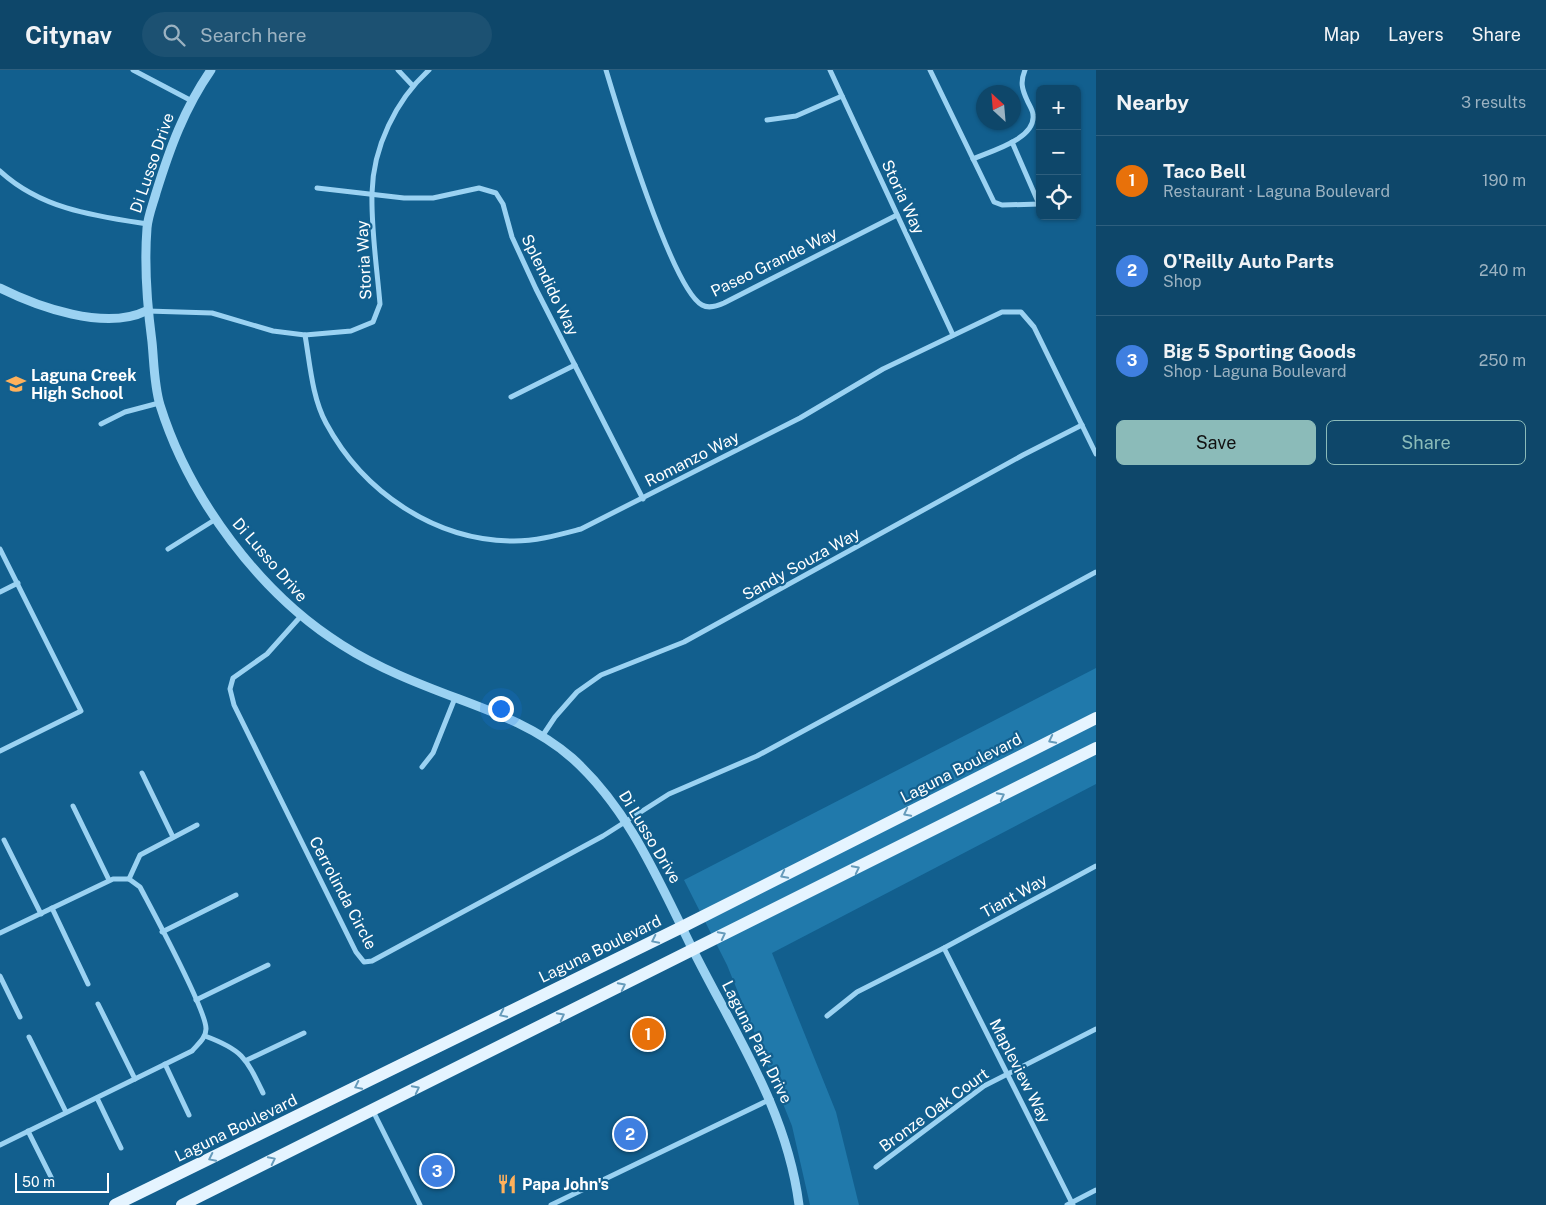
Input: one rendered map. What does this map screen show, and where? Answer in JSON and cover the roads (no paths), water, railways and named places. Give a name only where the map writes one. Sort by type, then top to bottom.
[{"type":"main road","name":"Laguna Boulevard","points":[[115,1205],[682,927],[1096,718]]},
{"type":"main road","points":[[182,1205],[1096,748]]},
{"type":"street","points":[[133,70],[190,100]]},
{"type":"street","name":"Di Lusso Drive","points":[[211,70],[190,100],[163,170],[147,224],[146,311],[159,403],[189,472],[216,519],[255,569],[301,616],[342,645],[380,667],[455,698],[498,713],[543,735],[573,759],[608,795],[626,822],[649,860],[682,927]]},
{"type":"street","points":[[398,70],[412,86]]},
{"type":"street","name":"Storia Way","points":[[146,311],[212,313],[273,331],[305,335],[351,331],[373,322],[380,304],[372,193],[380,148],[394,116],[412,86],[429,70]]},
{"type":"street","name":"Paseo Grande Way","points":[[606,70],[662,235],[693,297],[703,306],[715,307],[724,303],[897,215]]},
{"type":"street","name":"Storia Way","points":[[830,70],[953,335]]},
{"type":"street","points":[[930,70],[994,202],[1002,205],[1036,204]]},
{"type":"street","points":[[973,159],[1028,133],[1033,121],[1033,114],[1022,89],[1025,70]]},
{"type":"street","points":[[767,120],[796,116],[842,96]]},
{"type":"street","points":[[1012,142],[1036,197]]},
{"type":"street","points":[[0,171],[24,189],[61,207],[87,214],[147,224]]},
{"type":"street","points":[[316,188],[372,193]]},
{"type":"street","name":"Splendido Way","points":[[372,193],[404,198],[433,198],[479,188],[496,193],[503,204],[512,237],[643,499]]},
{"type":"street","points":[[0,288],[29,301],[91,317],[128,317],[146,311]]},
{"type":"street","name":"Romanzo Way","points":[[305,335],[312,379],[320,408],[339,445],[352,463],[394,502],[424,520],[451,532],[482,539],[514,541],[546,539],[581,529],[643,499],[832,400],[883,369],[1002,312],[1020,312],[1034,326],[1096,454]]},
{"type":"street","points":[[511,397],[575,365]]},
{"type":"street","points":[[101,424],[125,412],[159,403]]},
{"type":"street","name":"Sandy Souza Way","points":[[543,735],[572,698],[601,675],[684,642],[1023,455],[1082,425]]},
{"type":"street","points":[[168,549],[216,519]]},
{"type":"street","points":[[0,549],[81,712],[0,752]]},
{"type":"street","points":[[626,822],[684,786],[757,756],[1096,572]]},
{"type":"street","points":[[0,592],[18,583]]},
{"type":"street","name":"Cerrolinda Circle","points":[[301,616],[266,654],[233,678],[230,689],[238,714],[356,952],[364,962],[381,957],[530,877],[626,822]]},
{"type":"street","points":[[422,767],[433,753],[455,698]]},
{"type":"street","points":[[142,773],[173,837]]},
{"type":"street","points":[[73,806],[109,880]]},
{"type":"street","points":[[129,879],[140,855],[197,826]]},
{"type":"street","points":[[4,840],[41,914]]},
{"type":"street","name":"Tiant Way","points":[[826,1016],[846,998],[944,948],[1096,866]]},
{"type":"street","points":[[0,933],[109,880],[129,879],[140,887],[205,1020],[205,1036],[192,1051],[0,1145]]},
{"type":"street","points":[[162,932],[236,895]]},
{"type":"street","points":[[52,908],[88,984]]},
{"type":"street","name":"Laguna Park Drive","points":[[682,927],[771,1098],[792,1164],[799,1205]]},
{"type":"street","name":"Mapleview Way","points":[[944,948],[1070,1204]]},
{"type":"street","points":[[196,1000],[268,965]]},
{"type":"street","points":[[0,976],[20,1017]]},
{"type":"street","points":[[98,1004],[135,1079]]},
{"type":"street","name":"Bronze Oak Court","points":[[876,1167],[971,1095],[1007,1073],[1096,1029]]},
{"type":"street","points":[[247,1060],[304,1033]]},
{"type":"street","points":[[205,1036],[230,1045],[247,1060],[263,1093]]},
{"type":"street","points":[[29,1037],[66,1112]]},
{"type":"street","points":[[165,1064],[190,1115]]},
{"type":"street","points":[[96,1098],[121,1148]]},
{"type":"street","points":[[550,1205],[771,1098]]},
{"type":"street","points":[[372,1111],[420,1205]]},
{"type":"street","points":[[28,1131],[53,1181]]},
{"type":"street","points":[[1070,1204],[1096,1190]]},
{"type":"place","name":"Laguna Creek High School","points":[[16,384]]},
{"type":"place","name":"Taco Bell","points":[[648,1034]]},
{"type":"place","name":"O'Reilly Auto Parts","points":[[630,1134]]},
{"type":"place","name":"Big 5 Sporting Goods","points":[[437,1171]]},
{"type":"place","name":"Papa John's","points":[[507,1184]]}]
